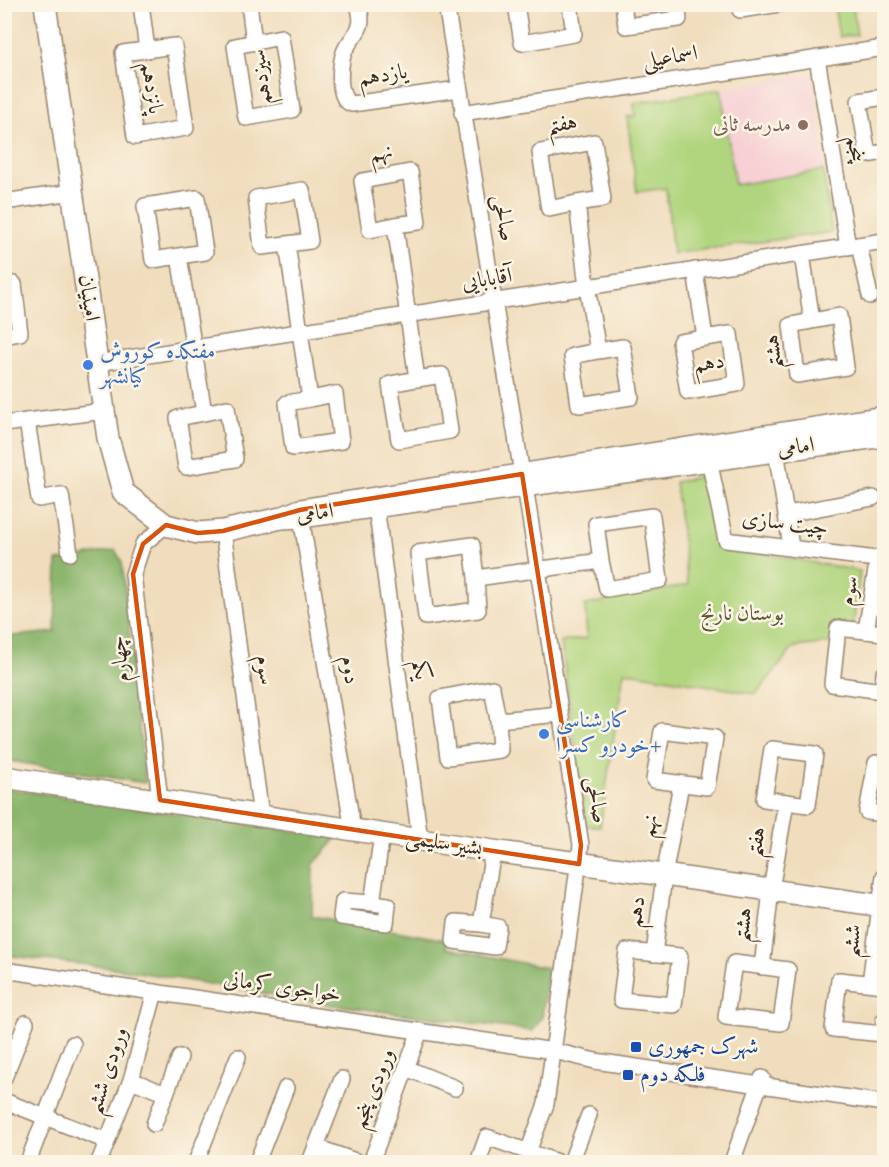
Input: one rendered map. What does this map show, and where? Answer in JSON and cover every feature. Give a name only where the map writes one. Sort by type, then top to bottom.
[{"type":"main road","name":"امینیان","points":[[45,4],[108,438],[123,492],[166,525],[198,533],[223,531],[291,518]]},
{"type":"main road","name":"امامی","points":[[291,518],[376,506],[885,417]]},
{"type":"main road","name":"امامی","points":[[291,518],[300,510],[885,436]]},
{"type":"main road","name":"بشیر سلیمی","points":[[4,777],[579,864],[882,905]]},
{"type":"street","name":"پانزدهم","points":[[141,4],[147,50]]},
{"type":"street","name":"سیزدهم","points":[[249,4],[254,42]]},
{"type":"street","name":"یازدهم","points":[[358,4],[361,16],[359,28],[345,49],[341,66],[341,81],[344,99],[347,103],[459,89]]},
{"type":"street","name":"صالحی","points":[[446,4],[581,845],[546,1104],[528,1152]]},
{"type":"street","points":[[516,4],[522,43],[574,34],[570,4]]},
{"type":"street","points":[[623,4],[626,26],[679,19],[676,4]]},
{"type":"street","points":[[739,4],[740,10],[780,4]]},
{"type":"street","name":"سیزدهم","points":[[281,37],[292,110],[246,118],[235,46],[254,42],[281,37]]},
{"type":"street","name":"پانزدهم","points":[[174,46],[186,128],[135,136],[123,53],[147,50],[174,46]]},
{"type":"street","name":"اسماعیلی","points":[[462,113],[885,48]]},
{"type":"street","name":"پنجم","points":[[817,58],[854,246]]},
{"type":"street","points":[[885,97],[859,102],[868,155],[885,152]]},
{"type":"street","name":"هفتم","points":[[594,142],[603,199],[577,203],[549,209],[540,152],[594,142]]},
{"type":"street","name":"نهم","points":[[410,172],[418,222],[395,225],[370,230],[362,181],[410,172]]},
{"type":"street","points":[[302,190],[310,241],[287,244],[262,247],[256,198],[302,190]]},
{"type":"street","points":[[4,202],[72,192]]},
{"type":"street","points":[[197,198],[205,252],[179,256],[153,260],[146,206],[197,198]]},
{"type":"street","points":[[577,203],[587,287],[598,351]]},
{"type":"street","points":[[395,225],[417,379]]},
{"type":"street","name":"آقابابایی","points":[[97,363],[885,241]]},
{"type":"street","points":[[287,244],[310,399]]},
{"type":"street","points":[[854,246],[870,296]]},
{"type":"street","name":"هشتم","points":[[802,254],[812,321]]},
{"type":"street","points":[[179,256],[204,413]]},
{"type":"street","name":"دهم","points":[[695,270],[705,338]]},
{"type":"street","points":[[4,285],[14,284],[20,333],[4,336]]},
{"type":"street","name":"هشتم","points":[[839,316],[846,367],[797,375],[791,325],[812,321],[839,316]]},
{"type":"street","name":"دهم","points":[[730,334],[737,384],[688,392],[680,342],[705,338],[730,334]]},
{"type":"street","points":[[623,347],[631,397],[579,405],[572,356],[598,351],[623,347]]},
{"type":"street","points":[[441,375],[450,431],[399,440],[390,384],[417,379],[441,375]]},
{"type":"street","points":[[335,394],[341,441],[293,448],[287,403],[310,399],[335,394]]},
{"type":"street","points":[[227,408],[235,459],[186,467],[178,418],[204,413],[227,408]]},
{"type":"street","points":[[4,423],[104,411]]},
{"type":"street","points":[[27,421],[39,499],[61,495],[70,553]]},
{"type":"street","points":[[776,450],[791,547]]},
{"type":"street","name":"چیت سازی","points":[[709,460],[726,540],[881,559]]},
{"type":"street","points":[[787,514],[873,498]]},
{"type":"street","name":"یکم","points":[[376,506],[420,840]]},
{"type":"street","points":[[652,516],[660,580],[607,590],[601,561],[596,524],[652,516]]},
{"type":"street","name":"دوم","points":[[291,518],[353,830]]},
{"type":"street","name":"چهارم","points":[[160,800],[133,574],[143,544],[166,525]]},
{"type":"street","name":"سوم","points":[[223,531],[261,816]]},
{"type":"street","points":[[472,545],[476,578],[478,610],[426,617],[418,553],[472,545]]},
{"type":"street","name":"سوم","points":[[866,631],[881,559]]},
{"type":"street","points":[[476,578],[601,561]]},
{"type":"street","points":[[885,633],[838,628],[832,684],[882,691],[885,674]]},
{"type":"street","points":[[492,688],[498,720],[500,750],[448,757],[440,698],[492,688]]},
{"type":"street","points":[[498,720],[560,714]]},
{"type":"street","points":[[662,732],[715,738],[707,787],[681,784],[654,780],[662,732]]},
{"type":"street","points":[[771,749],[816,754],[808,805],[786,802],[764,799],[771,749]]},
{"type":"street","points":[[885,765],[876,763],[867,812],[885,814]]},
{"type":"street","name":"نهم","points":[[663,876],[681,784]]},
{"type":"street","name":"هفتم","points":[[771,890],[786,802]]},
{"type":"street","points":[[372,903],[382,834]]},
{"type":"street","points":[[481,924],[493,851]]},
{"type":"street","name":"دهم","points":[[654,954],[663,876]]},
{"type":"street","points":[[882,905],[885,876]]},
{"type":"street","name":"هشتم","points":[[762,967],[771,890]]},
{"type":"street","name":"ششم","points":[[877,984],[882,905]]},
{"type":"street","points":[[627,951],[654,954],[680,956],[674,1005],[621,1000],[627,951]]},
{"type":"street","points":[[734,963],[762,967],[788,970],[780,1023],[726,1017],[734,963]]},
{"type":"street","name":"خواجوی کرمانی","points":[[4,970],[554,1051],[596,1053],[885,1103]]},
{"type":"street","points":[[877,984],[839,980],[833,1029],[883,1034],[885,1020]]},
{"type":"street","name":"ورودی ششم","points":[[99,1162],[131,1080],[155,992]]},
{"type":"street","points":[[4,1078],[26,1023]]},
{"type":"street","name":"ورودی پنجم","points":[[370,1162],[420,1031]]},
{"type":"street","points":[[28,1162],[73,1044]]},
{"type":"street","points":[[196,1162],[238,1057]]},
{"type":"street","points":[[154,1124],[180,1058]]},
{"type":"street","points":[[406,1068],[455,1088]]},
{"type":"street","points":[[310,1162],[342,1079]]},
{"type":"street","points":[[131,1080],[165,1094]]},
{"type":"street","points":[[732,1162],[761,1081]]},
{"type":"street","name":"خواجوی کرمانی","points":[[761,1081],[885,1094]]},
{"type":"street","points":[[257,1162],[286,1088]]},
{"type":"street","points":[[4,1101],[107,1141]]},
{"type":"street","points":[[571,1162],[589,1115]]},
{"type":"street","points":[[478,1162],[487,1137],[557,1162]]},
{"type":"street","points":[[316,1147],[358,1162]]},
{"type":"highlighted area","points":[[522,474],[581,845],[579,864],[160,800],[133,574],[143,544],[166,525],[198,533],[223,531],[300,510]]},
{"type":"shaded area","points":[[813,73],[825,169],[735,185],[721,89]]},
{"type":"green space","points":[[834,5],[859,5],[853,8],[857,35],[839,37]]},
{"type":"green space","points":[[721,89],[735,185],[823,170],[832,232],[673,254],[666,188],[637,192],[627,117],[635,116],[634,103]]},
{"type":"green space","name":"بوستان نارنج","points":[[703,476],[718,545],[860,571],[853,626],[830,643],[794,647],[756,694],[624,671],[600,826],[586,826],[561,642],[587,638],[585,605],[688,585],[675,482]]},
{"type":"green space","points":[[115,550],[122,562],[145,783],[5,760],[4,637],[55,632],[57,561]]},
{"type":"green space","points":[[4,788],[337,838],[313,865],[312,916],[447,940],[446,948],[548,968],[542,1017],[533,1031],[326,1004],[121,969],[5,955]]},
{"type":"place","name":"مدرسه ثانی","points":[[803,125]]},
{"type":"place","name":"مفتکده کوروش کیانشهر","points":[[88,365]]},
{"type":"place","name":"کارشناسی خودرو کسرا+","points":[[544,734]]},
{"type":"place","name":"شهرک جمهوری","points":[[636,1047]]},
{"type":"place","name":"فلکه دوم","points":[[628,1075]]}]
